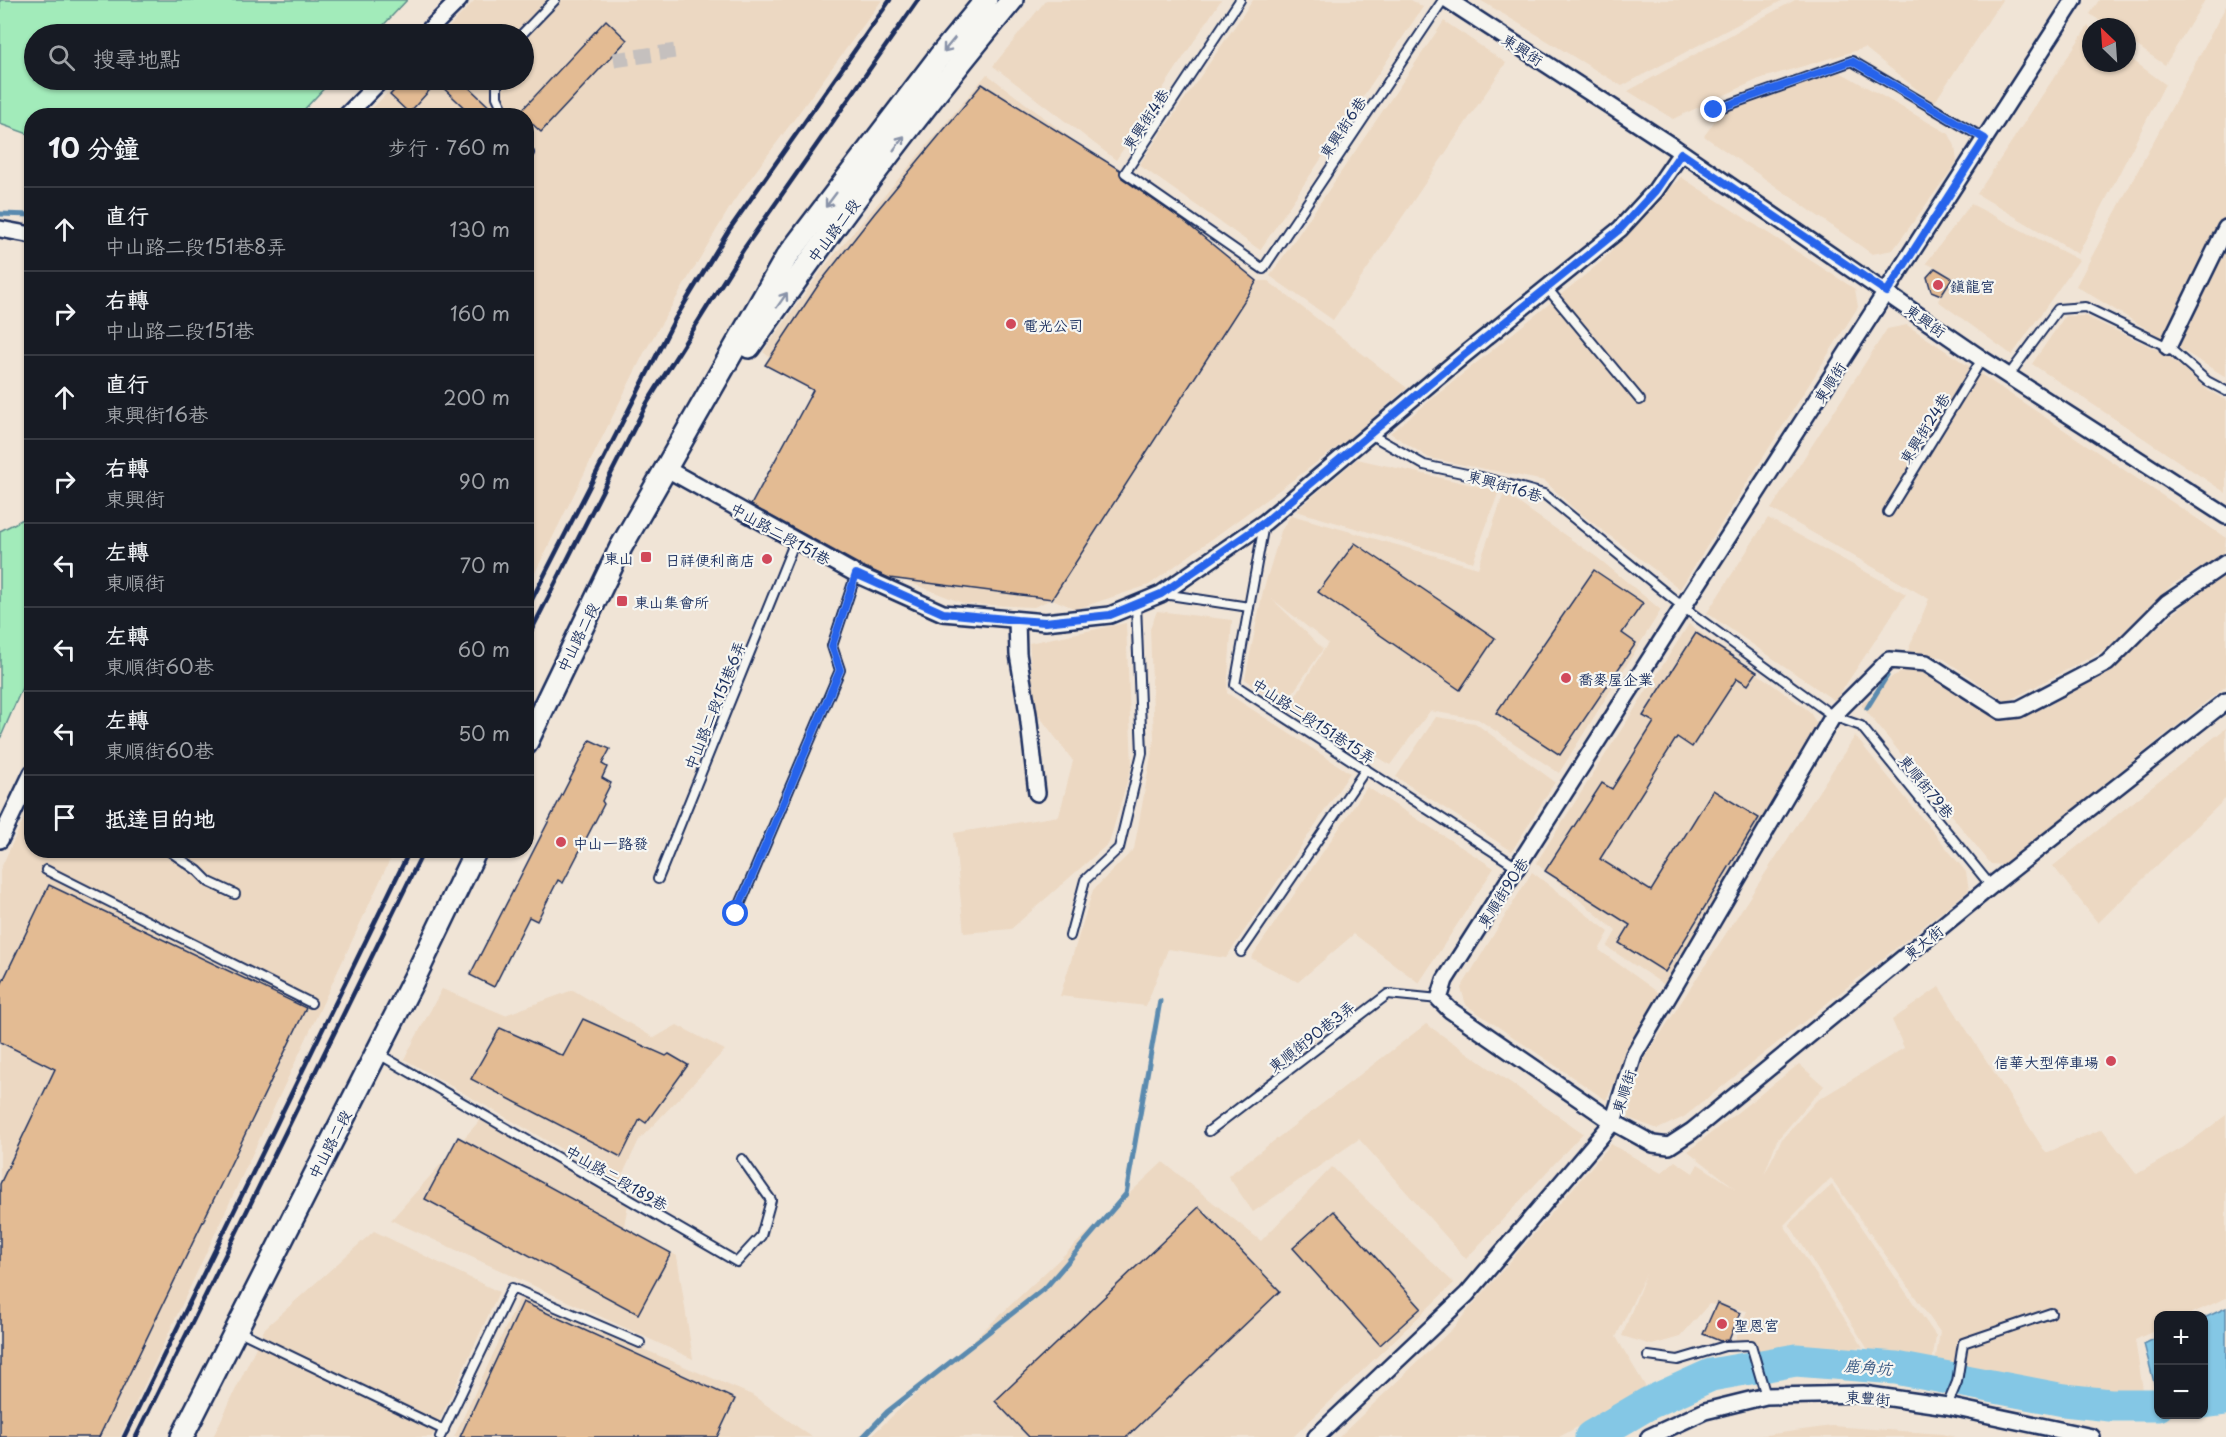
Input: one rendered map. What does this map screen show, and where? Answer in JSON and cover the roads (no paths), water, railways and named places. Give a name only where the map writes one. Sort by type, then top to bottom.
[{"type":"main road","name":"中山路二段","points":[[534,727],[621,546],[786,258],[939,57],[986,0]]},
{"type":"main road","name":"中山路二段","points":[[665,468],[819,248],[970,50],[1012,0]]},
{"type":"main road","name":"中山路二段","points":[[182,1437],[418,971],[472,858]]},
{"type":"street","points":[[435,24],[459,0]]},
{"type":"street","name":"東興街","points":[[1448,0],[1681,153],[1982,359],[2226,516]]},
{"type":"street","name":"東順街","points":[[1683,607],[1985,139],[2069,2]]},
{"type":"street","points":[[354,108],[371,90]]},
{"type":"street","points":[[1265,522],[1620,229],[1655,191],[1681,153]]},
{"type":"street","points":[[2168,347],[2226,228]]},
{"type":"street","points":[[0,230],[24,234]]},
{"type":"street","name":"中山路二段151巷","points":[[665,468],[856,574],[943,613],[1017,620],[1045,622],[1110,615],[1161,594],[1265,522]]},
{"type":"street","name":"東順街","points":[[1316,1437],[1467,1294],[1613,1122],[1634,1055],[1833,716],[1889,660],[1926,663],[2001,711],[2019,709],[2107,663],[2167,603],[2226,563]]},
{"type":"street","name":"東順街90巷","points":[[1439,999],[1445,980],[1683,607]]},
{"type":"street","points":[[1017,620],[1018,654],[1037,793]]},
{"type":"street","name":"東大街","points":[[1613,1122],[1653,1144],[1669,1146],[1692,1131],[1991,886],[2226,701]]},
{"type":"street","points":[[0,840],[24,790]]},
{"type":"street","points":[[1439,999],[1450,1010],[1613,1122]]},
{"type":"street","name":"東豐街","points":[[1649,1437],[1705,1411],[1766,1395],[1863,1394],[1947,1406],[2061,1434],[2092,1437]]},
{"type":"lane","points":[[532,24],[555,0]]},
{"type":"lane","name":"東興街4巷","points":[[1240,0],[1125,173],[1263,269]]},
{"type":"lane","name":"東興街6巷","points":[[1263,269],[1443,0]]},
{"type":"lane","points":[[1714,110],[1852,61],[1985,139]]},
{"type":"lane","points":[[497,90],[497,97],[502,108]]},
{"type":"lane","points":[[1546,288],[1640,400]]},
{"type":"lane","points":[[2009,375],[2058,309],[2085,307],[2168,347],[2207,381],[2226,391]]},
{"type":"lane","name":"東興街24巷","points":[[1888,512],[1982,359]]},
{"type":"lane","name":"東興街16巷","points":[[1370,434],[1424,465],[1544,494],[1683,607]]},
{"type":"lane","name":"中山路二段151巷15弄","points":[[1265,522],[1235,685],[1517,867]]},
{"type":"lane","name":"中山路二段151巷6弄","points":[[658,879],[795,541]]},
{"type":"lane","points":[[736,914],[840,670],[832,646],[856,574]]},
{"type":"lane","points":[[1161,594],[1250,607]]},
{"type":"lane","points":[[1070,936],[1085,880],[1119,848],[1142,753],[1136,604]]},
{"type":"lane","points":[[1683,607],[1833,716]]},
{"type":"lane","name":"東順街79巷","points":[[1833,716],[1861,726],[1991,886]]},
{"type":"lane","points":[[1241,952],[1366,769]]},
{"type":"lane","points":[[179,858],[209,882],[235,894]]},
{"type":"lane","points":[[46,870],[311,1003]]},
{"type":"lane","name":"東順街90巷3弄","points":[[1209,1131],[1388,994],[1439,999]]},
{"type":"lane","name":"中山路二段189巷","points":[[376,1053],[737,1262],[761,1236],[771,1200],[742,1159]]},
{"type":"lane","points":[[235,1329],[442,1434],[512,1288],[640,1343]]},
{"type":"lane","points":[[1947,1406],[1957,1382],[1963,1343],[2051,1313]]},
{"type":"lane","points":[[1648,1356],[1678,1360],[1725,1346],[1751,1345],[1766,1395]]},
{"type":"water","points":[[2226,1308],[2226,1386],[2208,1389],[2208,1365],[2208,1316]]},
{"type":"water","points":[[2154,1339],[2154,1382],[2144,1344]]},
{"type":"waterway","points":[[0,214],[24,215]]},
{"type":"waterway","points":[[1867,708],[1887,676]]},
{"type":"waterway","points":[[863,1437],[887,1412],[1047,1286],[1126,1194],[1160,1001]]},
{"type":"waterway","name":"鹿角坑","points":[[1591,1437],[1649,1403],[1711,1375],[1796,1360],[1896,1368],[2064,1400],[2110,1405],[2154,1405]]},
{"type":"waterway","name":"鹿角坑","points":[[2208,1401],[2226,1399]]},
{"type":"tunnel","points":[[614,60],[682,50]]},
{"type":"railway","points":[[534,595],[675,319],[729,230],[890,0]]},
{"type":"railway","points":[[534,625],[647,403],[743,250],[918,0]]},
{"type":"railway","points":[[124,1437],[406,858]]},
{"type":"railway","points":[[136,1437],[420,858]]},
{"type":"place","name":"鎮龍宮","points":[[1938,285]]},
{"type":"place","name":"電光公司","points":[[1011,324]]},
{"type":"place","name":"東山","points":[[646,557]]},
{"type":"place","name":"日祥便利商店","points":[[767,559]]},
{"type":"place","name":"東山集會所","points":[[622,601]]},
{"type":"place","name":"喬麥屋企業","points":[[1566,678]]},
{"type":"place","name":"中山一路發","points":[[561,842]]},
{"type":"place","name":"信華大型停車場","points":[[2111,1061]]},
{"type":"place","name":"聖恩宮","points":[[1722,1324]]}]
